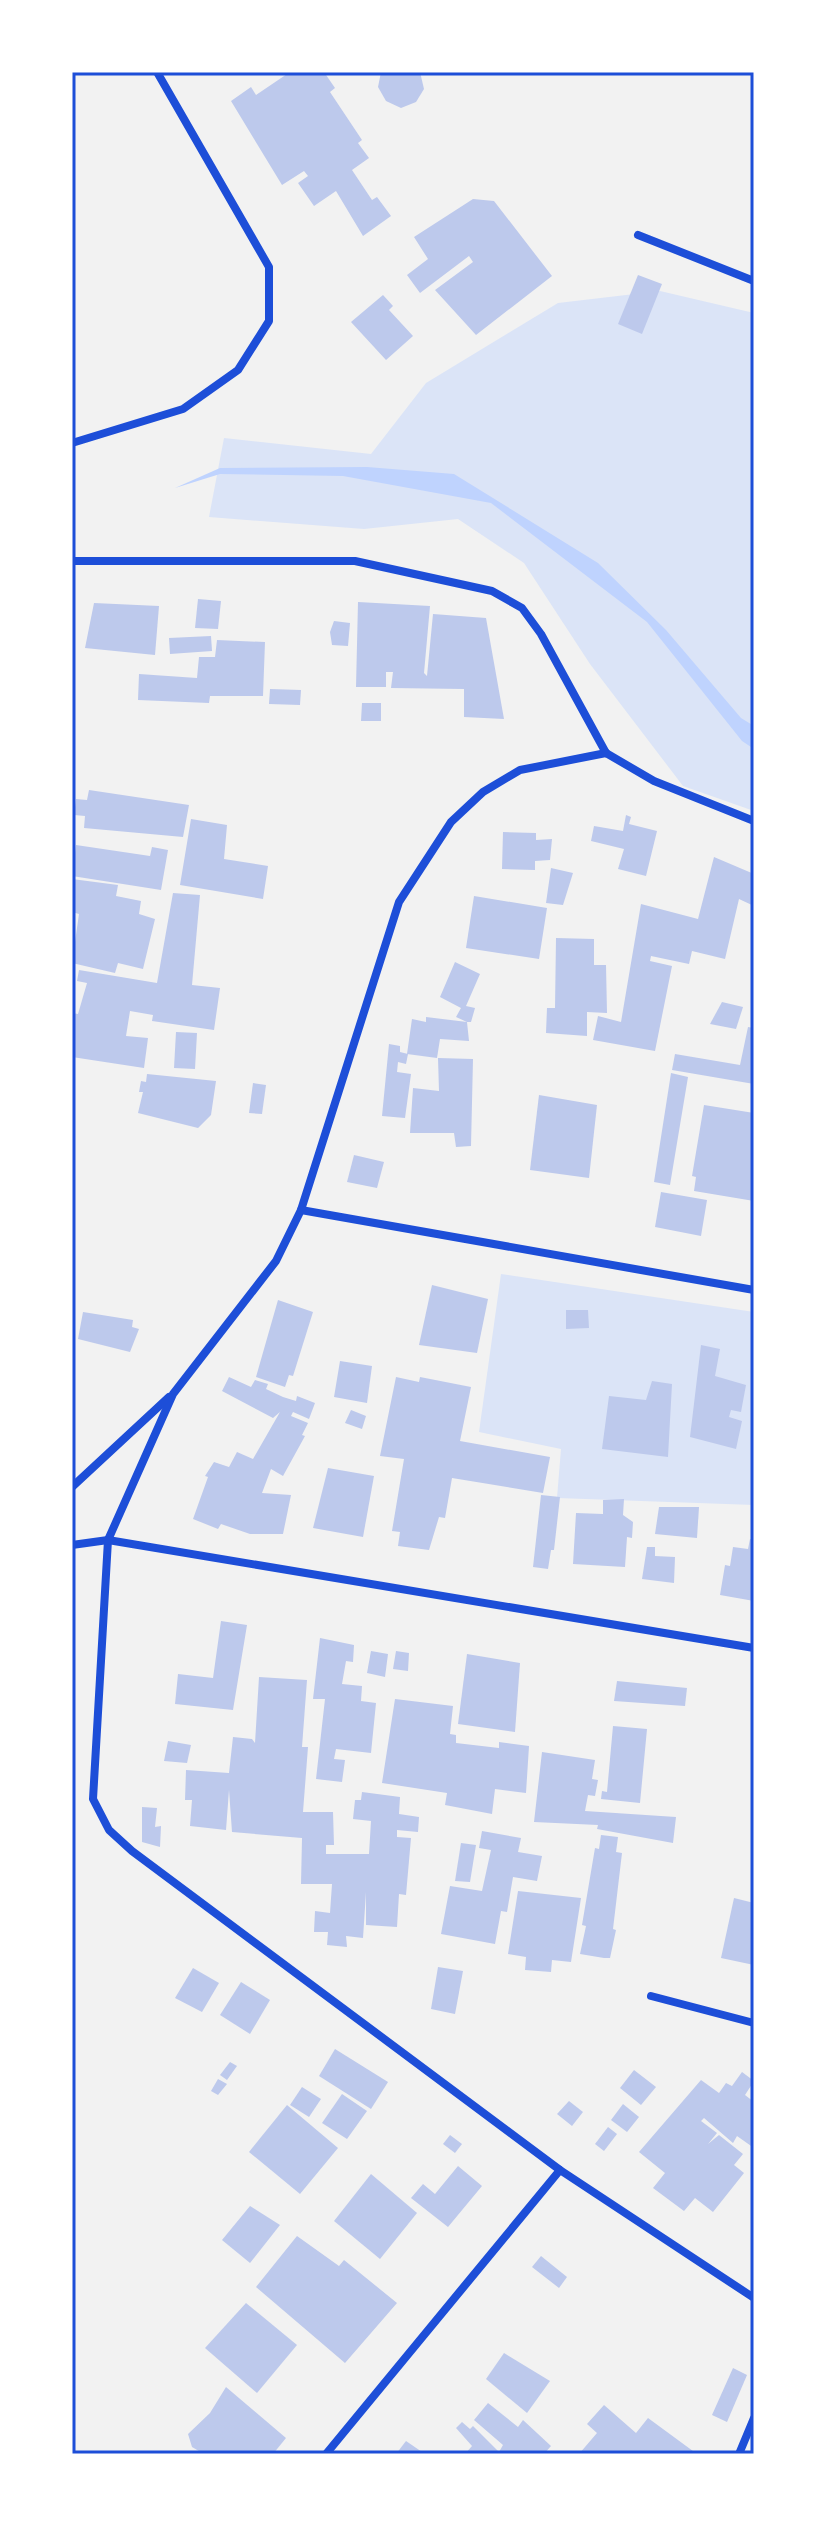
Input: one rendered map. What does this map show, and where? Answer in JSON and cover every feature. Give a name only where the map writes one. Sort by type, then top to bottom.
[{"type":"street","points":[[72,443],[183,409],[238,370],[269,321],[269,267],[157,72]]},
{"type":"street","points":[[638,235],[754,281]]},
{"type":"street","points":[[72,561],[355,561],[492,591],[522,608],[541,634],[606,753],[654,781],[754,821]]},
{"type":"street","points":[[72,1487],[173,1394],[276,1261],[301,1210],[399,902],[451,822],[483,792],[520,770],[606,753]]},
{"type":"street","points":[[301,1210],[754,1290]]},
{"type":"street","points":[[173,1394],[108,1540],[93,1799],[109,1830],[560,2170],[754,2298]]},
{"type":"street","points":[[72,1545],[108,1540],[754,1648]]},
{"type":"street","points":[[651,1996],[754,2023]]},
{"type":"street","points":[[326,2454],[560,2170]]},
{"type":"street","points":[[739,2454],[754,2418]]},
{"type":"shaded area","points":[[660,291],[754,313],[754,811],[683,786],[590,664],[524,563],[458,519],[364,529],[209,517],[224,438],[371,454],[426,383],[558,303]]},
{"type":"shaded area","points":[[501,1274],[754,1312],[754,1505],[557,1498],[561,1449],[479,1432]]},
{"type":"water","points":[[367,467],[454,474],[598,563],[666,630],[741,718],[754,726],[754,749],[742,741],[647,622],[491,503],[343,476],[220,474],[175,488],[220,468]]},
{"type":"building","points":[[290,72],[324,72],[335,88],[330,92],[362,140],[358,143],[369,158],[352,170],[372,200],[377,197],[391,216],[363,236],[336,191],[314,206],[298,183],[308,176],[304,171],[282,185],[231,101],[251,87],[256,95]]},
{"type":"building","points":[[381,72],[420,72],[424,89],[416,102],[401,108],[386,101],[378,87]]},
{"type":"building","points":[[473,199],[494,201],[552,276],[476,335],[435,290],[473,262],[469,256],[420,293],[407,275],[428,259],[414,237]]},
{"type":"building","points":[[638,275],[662,284],[642,334],[618,324]]},
{"type":"building","points":[[383,295],[393,306],[389,310],[413,336],[386,360],[351,322]]},
{"type":"building","points":[[198,599],[221,601],[218,629],[195,628]]},
{"type":"building","points":[[358,602],[430,606],[424,673],[427,676],[433,614],[486,618],[504,719],[464,717],[464,689],[391,688],[393,672],[386,672],[386,687],[356,687]]},
{"type":"building","points":[[94,603],[159,606],[155,655],[85,648]]},
{"type":"building","points":[[334,621],[350,623],[348,646],[332,645],[330,632]]},
{"type":"building","points":[[211,636],[212,651],[170,654],[169,638]]},
{"type":"building","points":[[217,640],[265,642],[263,696],[210,696],[209,703],[138,700],[139,674],[197,678],[199,657],[215,657]]},
{"type":"building","points":[[270,689],[301,690],[300,705],[269,704]]},
{"type":"building","points":[[362,703],[381,703],[381,721],[361,721]]},
{"type":"building","points":[[89,790],[189,805],[183,837],[84,828],[85,816],[74,815],[76,799],[87,800]]},
{"type":"building","points":[[626,815],[631,817],[629,824],[657,831],[646,876],[618,869],[624,849],[591,841],[594,826],[623,831]]},
{"type":"building","points":[[191,819],[227,825],[224,859],[268,866],[263,899],[180,885]]},
{"type":"building","points":[[503,832],[536,833],[536,840],[552,839],[550,860],[535,861],[535,870],[502,869]]},
{"type":"building","points":[[76,845],[150,856],[152,847],[168,850],[161,890],[72,876]]},
{"type":"building","points":[[714,857],[754,874],[754,906],[739,899],[725,959],[692,951],[689,964],[651,956],[650,961],[672,966],[655,1051],[593,1040],[598,1016],[621,1022],[641,904],[698,919]]},
{"type":"building","points":[[551,868],[573,873],[563,905],[546,903]]},
{"type":"building","points":[[72,879],[118,885],[116,896],[141,901],[139,914],[155,919],[143,969],[118,963],[115,973],[72,963],[79,914],[72,912]]},
{"type":"building","points":[[173,893],[200,895],[192,985],[220,988],[214,1030],[152,1021],[153,1015],[130,1011],[126,1036],[148,1038],[144,1068],[72,1057],[72,1013],[78,1014],[87,983],[77,981],[79,970],[157,983]]},
{"type":"building","points":[[474,896],[547,908],[539,959],[466,948]]},
{"type":"building","points":[[556,938],[594,939],[594,965],[606,965],[607,1013],[587,1012],[587,1036],[546,1033],[547,1008],[555,1008]]},
{"type":"building","points":[[455,962],[480,974],[466,1006],[475,1008],[471,1022],[456,1017],[461,1008],[440,997]]},
{"type":"building","points":[[722,1002],[743,1007],[736,1029],[710,1024]]},
{"type":"building","points":[[426,1017],[467,1022],[469,1041],[440,1039],[437,1058],[407,1054],[412,1019],[426,1022]]},
{"type":"building","points":[[748,1027],[754,1028],[754,1084],[672,1070],[675,1054],[740,1065]]},
{"type":"building","points":[[176,1032],[197,1033],[195,1069],[174,1068]]},
{"type":"building","points":[[389,1044],[400,1046],[400,1052],[408,1054],[406,1064],[398,1062],[397,1072],[411,1074],[405,1118],[382,1116]]},
{"type":"building","points":[[438,1058],[473,1059],[471,1146],[456,1147],[454,1133],[410,1133],[413,1088],[439,1091]]},
{"type":"building","points":[[671,1073],[688,1077],[670,1185],[654,1182]]},
{"type":"building","points":[[147,1074],[216,1081],[211,1115],[198,1128],[138,1113],[143,1092],[139,1092],[141,1081],[146,1082]]},
{"type":"building","points":[[253,1083],[266,1085],[262,1114],[249,1113]]},
{"type":"building","points":[[539,1095],[597,1105],[589,1178],[530,1170]]},
{"type":"building","points":[[704,1105],[754,1113],[754,1201],[694,1191],[696,1177],[692,1176]]},
{"type":"building","points":[[354,1155],[384,1162],[377,1188],[347,1182]]},
{"type":"building","points":[[661,1192],[707,1200],[701,1236],[655,1227]]},
{"type":"building","points":[[432,1285],[488,1299],[477,1353],[419,1345]]},
{"type":"building","points":[[278,1300],[313,1312],[293,1376],[289,1375],[285,1387],[256,1377]]},
{"type":"building","points":[[566,1310],[588,1310],[589,1328],[566,1329]]},
{"type":"building","points":[[83,1312],[133,1320],[132,1327],[139,1329],[130,1352],[78,1339]]},
{"type":"building","points":[[701,1345],[720,1349],[715,1376],[746,1385],[741,1412],[731,1410],[729,1417],[742,1421],[736,1449],[690,1437]]},
{"type":"building","points":[[340,1361],[372,1366],[367,1403],[334,1397]]},
{"type":"building","points":[[229,1377],[251,1387],[255,1380],[268,1384],[266,1389],[283,1397],[296,1401],[297,1396],[315,1403],[309,1419],[293,1412],[291,1416],[308,1423],[302,1435],[305,1436],[283,1476],[271,1469],[262,1493],[291,1495],[283,1534],[250,1534],[221,1524],[218,1529],[193,1519],[208,1477],[205,1476],[214,1462],[229,1467],[237,1452],[253,1459],[280,1412],[273,1418],[222,1391]]},
{"type":"building","points":[[396,1377],[419,1382],[420,1377],[471,1387],[460,1441],[550,1457],[543,1493],[452,1478],[445,1518],[439,1517],[429,1550],[398,1546],[400,1532],[392,1531],[404,1459],[380,1456]]},
{"type":"building","points":[[652,1381],[672,1384],[668,1457],[602,1449],[609,1396],[646,1400]]},
{"type":"building","points":[[351,1410],[366,1416],[362,1429],[345,1423]]},
{"type":"building","points":[[328,1468],[374,1476],[363,1537],[313,1528]]},
{"type":"building","points":[[541,1495],[560,1497],[554,1550],[551,1550],[548,1569],[533,1567]]},
{"type":"building","points":[[624,1499],[623,1515],[633,1522],[632,1538],[627,1537],[625,1567],[573,1564],[576,1513],[603,1514],[603,1500]]},
{"type":"building","points":[[659,1507],[699,1507],[697,1538],[655,1534]]},
{"type":"building","points":[[750,1539],[754,1540],[754,1601],[720,1595],[725,1565],[730,1566],[733,1547],[748,1549]]},
{"type":"building","points":[[647,1547],[655,1547],[655,1556],[675,1557],[674,1583],[642,1579]]},
{"type":"building","points":[[221,1621],[247,1625],[233,1710],[175,1704],[178,1674],[213,1678]]},
{"type":"building","points":[[320,1638],[354,1645],[353,1662],[346,1661],[342,1684],[362,1686],[361,1701],[376,1703],[371,1753],[336,1749],[334,1759],[345,1760],[342,1782],[316,1779],[325,1699],[313,1699]]},
{"type":"building","points":[[371,1651],[388,1654],[385,1677],[367,1673]]},
{"type":"building","points":[[396,1651],[409,1653],[408,1671],[393,1669]]},
{"type":"building","points":[[467,1654],[520,1663],[515,1732],[458,1724]]},
{"type":"building","points":[[259,1677],[307,1680],[302,1747],[308,1747],[303,1812],[333,1812],[334,1845],[326,1845],[326,1854],[369,1854],[371,1821],[353,1819],[355,1800],[361,1800],[362,1792],[400,1797],[399,1814],[419,1817],[418,1832],[397,1830],[397,1837],[411,1838],[406,1895],[399,1894],[397,1927],[366,1925],[366,1892],[363,1938],[346,1936],[347,1947],[327,1945],[328,1932],[314,1932],[315,1911],[330,1913],[332,1884],[301,1884],[302,1838],[232,1832],[229,1790],[226,1830],[190,1826],[192,1800],[185,1800],[186,1770],[229,1773],[233,1737],[252,1739],[255,1743]]},
{"type":"building","points":[[617,1681],[687,1688],[685,1706],[614,1701]]},
{"type":"building","points":[[395,1699],[453,1706],[450,1734],[456,1735],[456,1743],[499,1748],[499,1742],[529,1746],[526,1793],[495,1789],[492,1814],[445,1805],[447,1793],[382,1783]]},
{"type":"building","points":[[613,1726],[647,1729],[640,1803],[601,1799],[602,1791],[607,1792]]},
{"type":"building","points":[[168,1741],[191,1745],[187,1763],[164,1761]]},
{"type":"building","points":[[542,1752],[595,1760],[592,1779],[598,1780],[595,1796],[588,1795],[585,1811],[676,1817],[673,1843],[597,1829],[598,1825],[534,1822]]},
{"type":"building","points":[[142,1807],[157,1808],[155,1827],[161,1826],[160,1847],[142,1842]]},
{"type":"building","points":[[482,1831],[521,1838],[518,1852],[542,1856],[537,1881],[513,1877],[507,1912],[501,1911],[495,1944],[441,1934],[450,1886],[482,1891],[491,1850],[479,1848]]},
{"type":"building","points":[[601,1835],[618,1837],[616,1852],[622,1853],[613,1929],[616,1930],[610,1958],[580,1954],[595,1848],[599,1849]]},
{"type":"building","points":[[461,1843],[476,1845],[470,1882],[455,1881]]},
{"type":"building","points":[[518,1891],[581,1898],[571,1962],[552,1960],[551,1972],[525,1970],[526,1957],[508,1954]]},
{"type":"building","points":[[734,1898],[754,1903],[754,1965],[721,1958]]},
{"type":"building","points":[[438,1967],[463,1971],[455,2014],[431,2009]]},
{"type":"building","points":[[193,1968],[219,1983],[202,2012],[175,1998]]},
{"type":"building","points":[[241,1982],[270,2000],[250,2034],[220,2015]]},
{"type":"building","points":[[335,2049],[388,2082],[371,2109],[319,2076]]},
{"type":"building","points":[[230,2062],[237,2066],[227,2080],[220,2075]]},
{"type":"building","points":[[634,2070],[656,2087],[641,2105],[620,2088]]},
{"type":"building","points":[[742,2072],[754,2081],[745,2095],[754,2102],[754,2148],[737,2136],[733,2143],[704,2118],[701,2121],[717,2133],[708,2144],[719,2135],[743,2154],[734,2165],[744,2173],[713,2212],[695,2198],[684,2211],[653,2188],[665,2173],[639,2152],[701,2080],[719,2093],[726,2083],[732,2086]]},
{"type":"building","points":[[218,2079],[227,2084],[218,2095],[211,2091]]},
{"type":"building","points":[[302,2087],[321,2099],[309,2117],[290,2105]]},
{"type":"building","points":[[342,2094],[367,2111],[347,2139],[322,2123]]},
{"type":"building","points":[[569,2101],[583,2112],[572,2126],[557,2114]]},
{"type":"building","points":[[623,2104],[639,2117],[627,2132],[611,2120]]},
{"type":"building","points":[[287,2105],[338,2148],[300,2194],[249,2152]]},
{"type":"building","points":[[608,2127],[617,2134],[604,2151],[595,2144]]},
{"type":"building","points":[[450,2135],[462,2144],[455,2153],[443,2144]]},
{"type":"building","points":[[458,2166],[482,2186],[448,2227],[411,2198],[423,2184],[435,2194]]},
{"type":"building","points":[[371,2174],[417,2213],[380,2259],[334,2221]]},
{"type":"building","points":[[250,2206],[280,2225],[250,2263],[222,2240]]},
{"type":"building","points":[[297,2236],[339,2266],[344,2260],[397,2303],[345,2363],[256,2287]]},
{"type":"building","points":[[541,2256],[567,2277],[559,2288],[532,2267]]},
{"type":"building","points":[[246,2303],[297,2345],[257,2393],[205,2348]]},
{"type":"building","points":[[504,2353],[550,2381],[527,2413],[486,2379]]},
{"type":"building","points":[[733,2368],[747,2375],[727,2422],[712,2415]]},
{"type":"building","points":[[226,2387],[286,2438],[273,2454],[204,2454],[192,2447],[188,2434],[210,2413]]},
{"type":"building","points":[[488,2403],[518,2427],[523,2420],[551,2446],[544,2454],[465,2454],[472,2446],[456,2428],[462,2422],[470,2429],[473,2426],[499,2452],[503,2445],[474,2420]]},
{"type":"building","points":[[604,2405],[636,2433],[648,2418],[697,2454],[579,2454],[597,2433],[587,2424]]},
{"type":"building","points":[[406,2441],[425,2454],[396,2454]]}]
